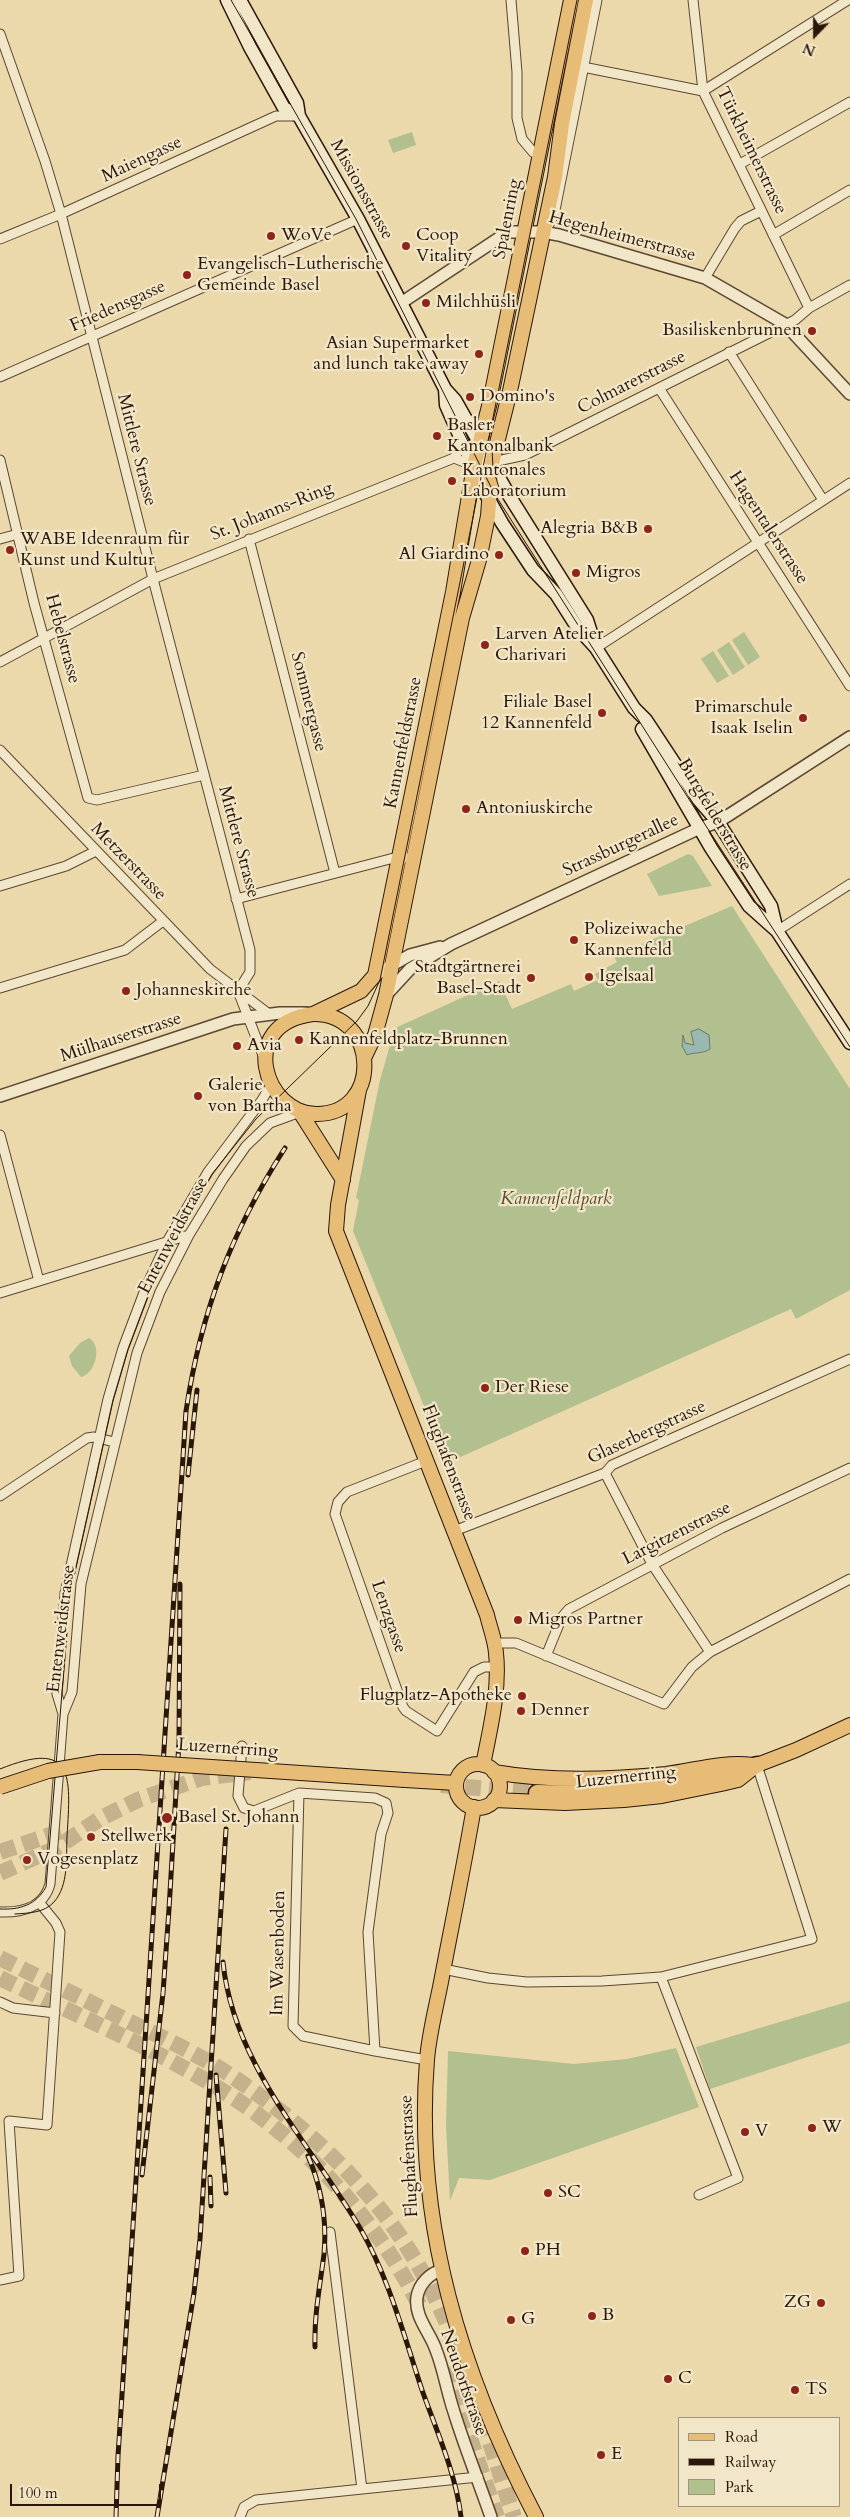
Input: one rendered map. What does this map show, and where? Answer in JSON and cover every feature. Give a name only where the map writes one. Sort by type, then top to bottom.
[{"type":"highway","points":[[537,1789],[589,1793],[651,1788],[730,1774],[757,1765]]},
{"type":"main road","name":"Missionsstrasse","points":[[227,0],[247,42],[284,108],[299,116]]},
{"type":"main road","name":"Missionsstrasse","points":[[240,0],[297,103],[299,116],[358,219],[445,389],[455,400],[492,462]]},
{"type":"main road","name":"Spalenring","points":[[480,444],[525,232],[571,0]]},
{"type":"main road","name":"Spalenring","points":[[492,462],[510,391],[555,177],[562,124],[586,0]]},
{"type":"main road","name":"Missionsstrasse","points":[[445,389],[446,405],[474,466]]},
{"type":"main road","points":[[465,419],[476,422],[487,414]]},
{"type":"main road","name":"Kannenfeldstrasse","points":[[365,1056],[375,1036],[393,963],[407,858],[474,466],[480,444]]},
{"type":"main road","name":"Kannenfeldstrasse","points":[[375,975],[407,858],[462,618],[479,560],[489,502],[492,462]]},
{"type":"main road","name":"Burgfelderstrasse","points":[[492,462],[510,497],[587,620],[596,648]]},
{"type":"main road","name":"Burgfelderstrasse","points":[[474,466],[489,502],[533,570],[556,594],[577,627],[596,648],[634,708],[640,724],[700,828],[749,906],[777,931],[850,1043]]},
{"type":"main road","name":"Burgfelderstrasse","points":[[634,708],[646,720],[698,799],[718,822],[771,906],[777,931]]},
{"type":"main road","points":[[343,1180],[300,1112],[282,1098],[272,1083],[265,1059],[269,1040],[279,1026],[292,1018],[313,1014],[361,991],[375,975]]},
{"type":"main road","points":[[300,1112],[316,1114],[330,1112],[346,1104],[360,1090],[364,1076],[365,1056],[359,1040],[345,1024],[330,1016],[313,1014]]},
{"type":"main road","name":"Flughafenstrasse","points":[[360,1090],[338,1205],[336,1232],[487,1616],[495,1643],[497,1667],[488,1768]]},
{"type":"main road","name":"Luzernerring","points":[[494,1800],[565,1803],[662,1796],[738,1780],[757,1765],[796,1750],[850,1725]]},
{"type":"main road","name":"Luzernerring","points":[[0,1787],[48,1771],[109,1762],[456,1783]]},
{"type":"main road","name":"Luzernerring","points":[[488,1768],[588,1779],[669,1773],[737,1763],[757,1765]]},
{"type":"main road","points":[[468,1766],[488,1768],[499,1783],[494,1800],[485,1807],[468,1805],[458,1796],[456,1783],[462,1770],[468,1766]]},
{"type":"main road","name":"Flughafenstrasse","points":[[474,1807],[426,2060],[425,2140],[429,2205],[449,2305],[479,2394],[508,2462],[536,2517]]},
{"type":"street","points":[[511,0],[517,72],[517,118],[522,139],[526,146],[540,156]]},
{"type":"street","name":"Spalenring","points":[[542,232],[554,215],[597,0]]},
{"type":"street","name":"Türkheimerstrasse","points":[[693,0],[703,91],[809,308]]},
{"type":"street","points":[[583,67],[703,91],[848,0]]},
{"type":"street","name":"Mittlere Strasse","points":[[0,34],[45,161],[61,214],[236,899],[251,962],[247,980],[238,991]]},
{"type":"street","points":[[740,164],[850,102]]},
{"type":"street","name":"Maiengasse","points":[[0,239],[61,214],[276,116],[299,116]]},
{"type":"street","points":[[773,235],[850,190]]},
{"type":"street","name":"Hegenheimerstrasse","points":[[705,278],[735,228],[741,221],[761,211]]},
{"type":"street","name":"Friedensgasse","points":[[0,376],[358,219]]},
{"type":"street","name":"Hegenheimerstrasse","points":[[401,303],[508,232],[542,232],[705,278],[785,324],[849,391]]},
{"type":"street","name":"Colmarerstrasse","points":[[474,466],[525,455],[795,320],[809,308],[850,285]]},
{"type":"street","points":[[729,352],[823,500]]},
{"type":"street","name":"Hagentalerstrasse","points":[[659,388],[850,686]]},
{"type":"street","points":[[461,438],[460,450],[454,458],[474,466]]},
{"type":"street","name":"St. Johanns-Ring","points":[[0,662],[153,579],[454,458]]},
{"type":"street","name":"Hebelstrasse","points":[[0,460],[88,798],[97,800],[204,775]]},
{"type":"street","points":[[596,648],[759,544],[850,483]]},
{"type":"street","points":[[0,539],[18,534]]},
{"type":"street","name":"Sommergasse","points":[[249,539],[335,873]]},
{"type":"street","name":"Strassburgerallee","points":[[386,995],[410,969],[451,944],[700,828],[718,822],[850,736]]},
{"type":"street","name":"Metzerstrasse","points":[[0,750],[210,969],[270,1014]]},
{"type":"street","points":[[0,886],[66,866],[96,852]]},
{"type":"street","points":[[236,899],[335,873],[407,858]]},
{"type":"street","points":[[777,931],[850,884]]},
{"type":"street","points":[[0,988],[125,950],[163,921]]},
{"type":"street","name":"Strassburgerallee","points":[[375,975],[393,963],[420,952],[451,944]]},
{"type":"street","points":[[238,991],[265,1059]]},
{"type":"street","name":"Mülhauserstrasse","points":[[0,1096],[247,1017],[270,1014],[313,1014]]},
{"type":"street","name":"Entenweidstrasse","points":[[63,1714],[57,1694],[65,1593],[100,1438],[123,1348],[146,1287],[168,1240],[208,1172],[262,1100],[272,1083]]},
{"type":"street","name":"Entenweidstrasse","points":[[63,1714],[72,1692],[81,1584],[137,1353],[160,1292],[189,1235],[223,1179],[256,1134],[270,1123],[300,1112]]},
{"type":"street","points":[[0,1135],[39,1281]]},
{"type":"street","points":[[0,1293],[189,1235]]},
{"type":"street","name":"Glaserbergstrasse","points":[[454,1531],[605,1473],[612,1465],[850,1359]]},
{"type":"street","points":[[0,1496],[86,1438],[100,1438],[114,1442]]},
{"type":"street","name":"Lenzgasse","points":[[426,1461],[347,1492],[338,1502],[335,1514],[406,1711],[437,1730],[474,1672],[484,1667],[497,1667]]},
{"type":"street","name":"Largitzenstrasse","points":[[546,1656],[562,1617],[569,1609],[652,1564],[850,1468]]},
{"type":"street","points":[[605,1473],[652,1564],[710,1652]]},
{"type":"street","points":[[495,1643],[516,1643],[660,1704],[667,1703],[692,1667],[710,1652],[850,1579]]},
{"type":"street","points":[[0,1912],[20,1911],[39,1902],[46,1894],[52,1876],[63,1714]]},
{"type":"street","points":[[242,1746],[238,1796],[244,1808],[254,1810],[299,1793],[375,1798],[386,1802],[388,1813],[381,1834],[368,1932],[375,2052]]},
{"type":"street","points":[[443,1970],[488,1978],[527,1982],[584,1981],[660,1976],[812,1939],[757,1765]]},
{"type":"street","name":"Im Wasenboden","points":[[299,1793],[294,2026],[303,2036],[375,2052],[426,2060]]},
{"type":"street","points":[[0,2280],[19,2276],[9,2121],[48,2125],[60,1932],[39,1902]]},
{"type":"street","points":[[660,1976],[738,2178],[699,2195]]},
{"type":"street","points":[[0,2002],[13,2008],[55,2013]]},
{"type":"street","points":[[330,2232],[362,2489]]},
{"type":"street","name":"Neudorfstrasse","points":[[442,2270],[434,2272],[422,2284],[417,2298],[417,2308],[420,2320],[436,2349],[454,2413],[491,2517]]},
{"type":"street","points":[[240,2517],[244,2507],[256,2500],[478,2476]]},
{"type":"green space","points":[[412,132],[416,145],[393,153],[388,140]]},
{"type":"green space","points":[[744,632],[760,657],[748,665],[732,640]]},
{"type":"green space","points":[[729,642],[745,667],[733,675],[717,650]]},
{"type":"green space","points":[[713,651],[729,676],[717,683],[701,659]]},
{"type":"green space","points":[[688,854],[693,856],[712,886],[659,896],[647,874]]},
{"type":"green space","name":"Kannenfeldpark","points":[[732,906],[850,1089],[850,1290],[796,1319],[791,1309],[447,1463],[353,1231],[359,1200],[356,1198],[380,1080],[395,1028],[499,981],[512,1009],[571,984],[574,991],[598,980],[595,974],[617,962],[612,953],[630,945],[634,953],[644,948],[642,944]]},
{"type":"green space","points":[[89,1338],[96,1347],[96,1359],[90,1371],[81,1377],[72,1366],[69,1356],[80,1343]]},
{"type":"green space","points":[[850,2001],[850,2043],[710,2089],[696,2047]]},
{"type":"green space","points":[[676,2048],[699,2107],[490,2180],[459,2178],[450,2201],[446,2126],[448,2051],[574,2064],[627,2059]]},
{"type":"water","points":[[699,1029],[709,1035],[710,1049],[687,1055],[682,1046],[683,1035],[685,1043],[694,1045],[691,1032]]},
{"type":"tunnel","points":[[0,1873],[56,1848],[101,1818],[140,1799],[202,1778],[250,1772]]},
{"type":"tunnel","points":[[441,1785],[537,1793]]},
{"type":"tunnel","points":[[0,1852],[68,1829]]},
{"type":"tunnel","points":[[0,1958],[169,2041],[226,2072],[292,2120],[364,2189],[404,2242],[436,2299],[462,2360],[514,2517]]},
{"type":"tunnel","points":[[0,1978],[115,2032],[171,2061],[256,2113],[313,2161],[339,2188],[385,2247],[422,2311]]},
{"type":"tunnel","points":[[446,2368],[497,2517]]},
{"type":"tram line","points":[[231,0],[356,219],[494,493],[706,826],[850,1047]]},
{"type":"tram line","points":[[0,1909],[14,1909],[27,1905],[37,1898],[46,1887],[70,1595],[113,1401],[128,1350],[151,1289],[176,1238],[212,1174],[256,1119],[357,1021],[368,1006],[380,980],[577,0]]},
{"type":"tram line","points":[[492,447],[493,468],[500,491]]},
{"type":"tram line","points":[[0,1769],[24,1761],[42,1758],[55,1761],[63,1768],[69,1796],[66,1862],[64,1879],[59,1895],[46,1908],[36,1912],[15,1914]]},
{"type":"railway","points":[[116,2517],[118,2456],[186,1411],[200,1340],[221,1274],[249,1211],[285,1148]]},
{"type":"railway","points":[[188,1475],[197,1390]]},
{"type":"railway","points":[[142,2175],[163,1993],[169,1909],[179,1742],[180,1584]]},
{"type":"railway","points":[[157,2517],[194,2293],[200,2239],[226,1829]]},
{"type":"railway","points":[[223,1962],[230,1999],[242,2035],[258,2069],[276,2101],[360,2228],[388,2287],[445,2453],[455,2485],[461,2517]]},
{"type":"railway","points":[[216,2075],[226,2193]]},
{"type":"railway","points":[[308,2156],[320,2191],[325,2229],[324,2254],[316,2312],[315,2347]]},
{"type":"railway","points":[[210,2177],[211,2206]]},
{"type":"place","name":"WoVe","points":[[271,236]]},
{"type":"place","name":"Coop Vitality","points":[[406,246]]},
{"type":"place","name":"Evangelisch-Lutherische Gemeinde Basel","points":[[187,275]]},
{"type":"place","name":"Milchhüsli","points":[[426,303]]},
{"type":"place","name":"Basiliskenbrunnen","points":[[812,331]]},
{"type":"place","name":"Asian Supermarket and lunch take away","points":[[479,354]]},
{"type":"place","name":"Domino's","points":[[470,397]]},
{"type":"place","name":"Basler Kantonalbank","points":[[437,436]]},
{"type":"place","name":"Kantonales Laboratorium","points":[[452,481]]},
{"type":"place","name":"Alegria B&B","points":[[648,529]]},
{"type":"place","name":"WABE Ideenraum für Kunst und Kultur","points":[[10,550]]},
{"type":"place","name":"Al Giardino","points":[[499,555]]},
{"type":"place","name":"Migros","points":[[576,573]]},
{"type":"place","name":"Larven Atelier Charivari","points":[[485,645]]},
{"type":"place","name":"Filiale Basel 12 Kannenfeld","points":[[602,713]]},
{"type":"place","name":"Primarschule Isaak Iselin","points":[[803,718]]},
{"type":"place","name":"Antoniuskirche","points":[[466,809]]},
{"type":"place","name":"Polizeiwache Kannenfeld","points":[[574,940]]},
{"type":"place","name":"Igelsaal","points":[[589,977]]},
{"type":"place","name":"Stadtgärtnerei Basel-Stadt","points":[[531,978]]},
{"type":"place","name":"Johanneskirche","points":[[126,991]]},
{"type":"place","name":"Kannenfeldplatz-Brunnen","points":[[299,1040]]},
{"type":"place","name":"Avia","points":[[237,1046]]},
{"type":"place","name":"Galerie von Bartha","points":[[198,1096]]},
{"type":"place","name":"Der Riese","points":[[485,1388]]},
{"type":"place","name":"Migros Partner","points":[[518,1620]]},
{"type":"place","name":"Flugplatz-Apotheke","points":[[522,1696]]},
{"type":"place","name":"Denner","points":[[521,1711]]},
{"type":"place","name":"Basel St. Johann","points":[[167,1818]]},
{"type":"place","name":"Stellwerk","points":[[91,1837]]},
{"type":"place","name":"Vogesenplatz","points":[[27,1860]]},
{"type":"place","name":"W","points":[[812,2128]]},
{"type":"place","name":"V","points":[[745,2132]]},
{"type":"place","name":"SC","points":[[548,2193]]},
{"type":"place","name":"PH","points":[[525,2251]]},
{"type":"place","name":"ZG","points":[[821,2303]]},
{"type":"place","name":"B","points":[[592,2316]]},
{"type":"place","name":"G","points":[[511,2320]]},
{"type":"place","name":"C","points":[[668,2379]]},
{"type":"place","name":"TS","points":[[795,2390]]},
{"type":"place","name":"E","points":[[601,2455]]}]
